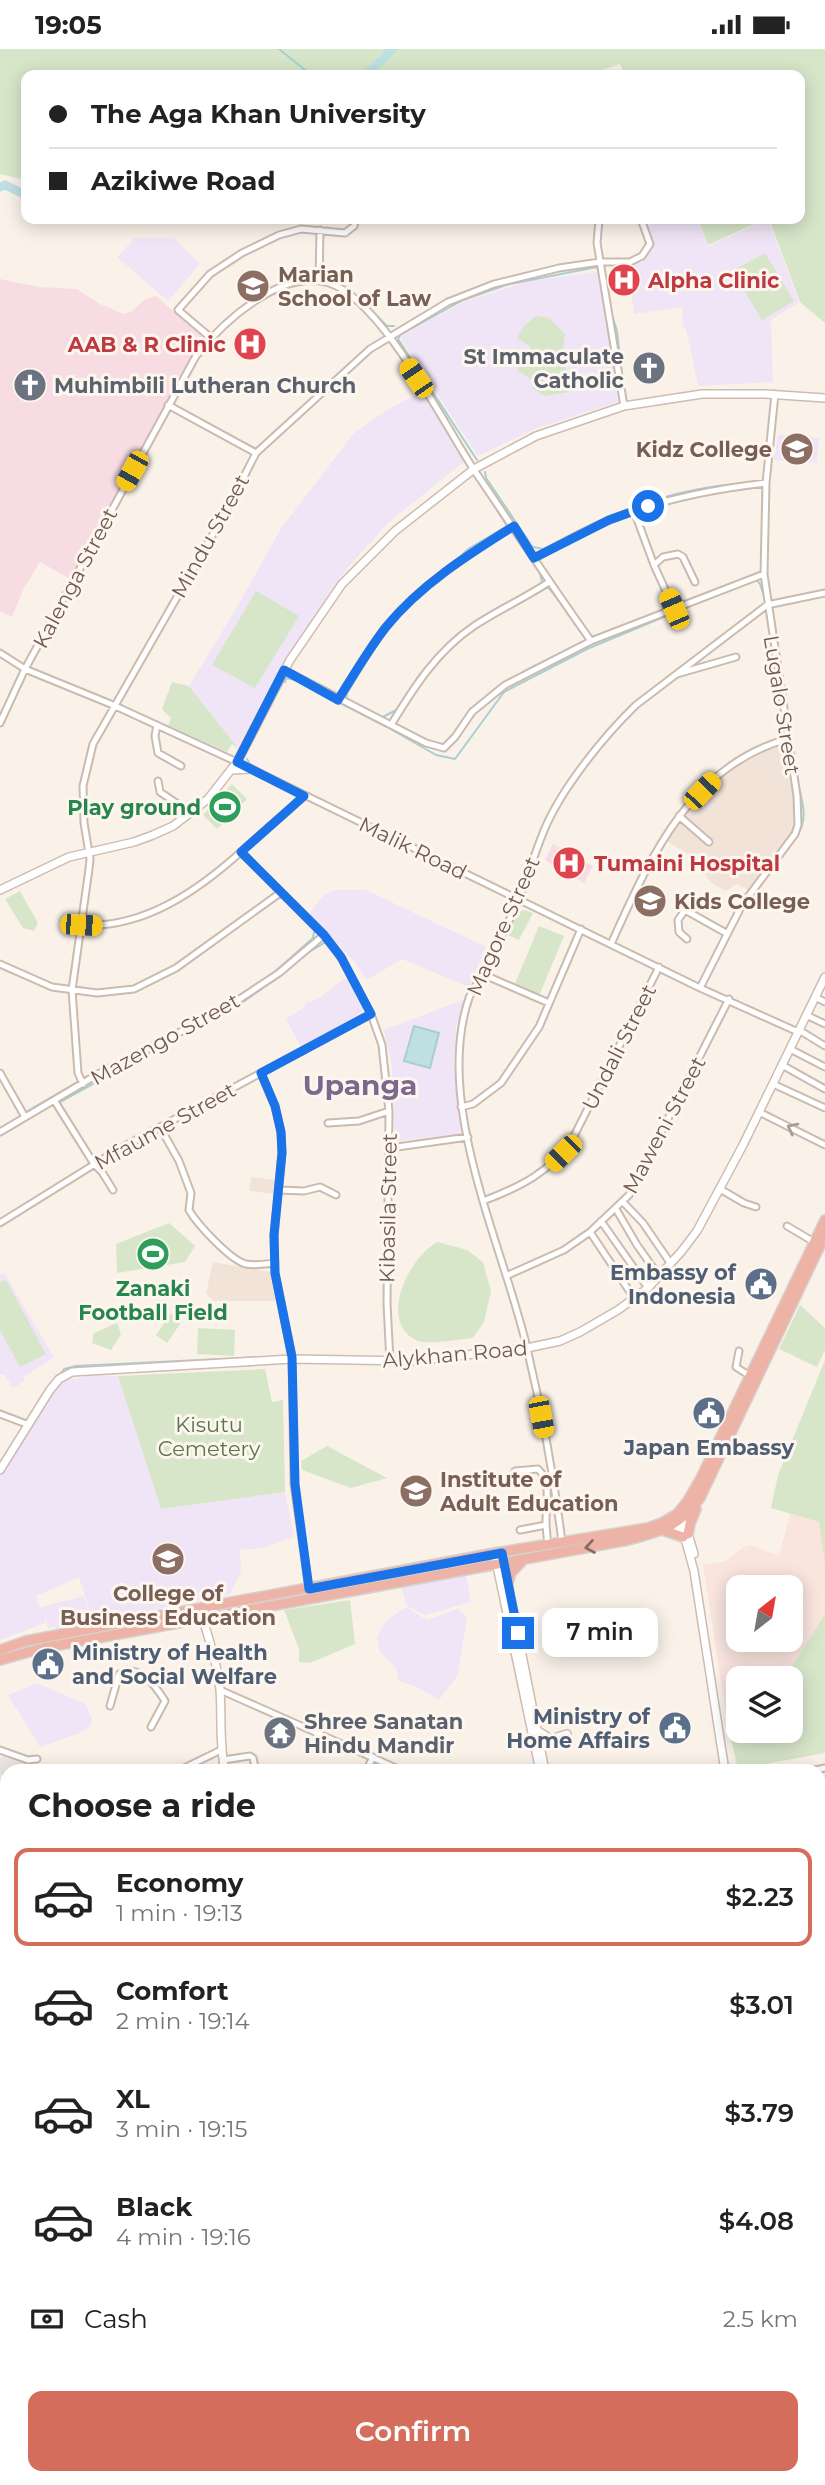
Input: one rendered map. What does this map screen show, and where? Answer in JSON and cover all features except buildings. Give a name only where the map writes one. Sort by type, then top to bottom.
[{"type":"highway","points":[[2,1648],[52,1636],[201,1614],[499,1558],[562,1542],[648,1528],[677,1519],[696,1488],[825,1220]]},
{"type":"highway","points":[[662,1530],[686,1535],[700,1498],[825,1235]]},
{"type":"highway","points":[[0,1660],[309,1589],[628,1540],[662,1530],[700,1498]]},
{"type":"highway","points":[[508,1583],[514,1568],[525,1557]]},
{"type":"street","points":[[211,338],[178,310],[209,274],[259,244],[289,230],[345,233],[355,224]]},
{"type":"street","points":[[599,224],[597,243],[624,406]]},
{"type":"street","name":"Mindu Street","points":[[83,1084],[78,1073],[72,990],[89,869],[83,786],[93,744],[228,508],[256,453],[348,367],[389,337],[447,302],[494,284],[559,268],[600,262],[630,262],[642,256],[650,244],[643,224]]},
{"type":"street","points":[[320,230],[319,281],[329,283],[353,297],[389,337],[549,582],[591,641]]},
{"type":"street","name":"Kalenga Street","points":[[0,723],[26,669],[196,356],[227,321],[259,297],[297,283],[319,281]]},
{"type":"street","points":[[0,890],[59,861],[153,835],[173,826],[208,799],[234,766],[284,670],[313,623],[342,584],[395,531],[474,469],[536,436],[624,406],[702,394],[775,394],[825,398]]},
{"type":"street","name":"Lugalo Street","points":[[700,988],[726,933],[750,892],[787,848],[798,825],[797,796],[764,574],[766,483],[775,394]]},
{"type":"street","points":[[168,405],[256,453]]},
{"type":"street","points":[[534,558],[609,520],[634,511],[689,495],[766,483]]},
{"type":"street","points":[[634,511],[674,609]]},
{"type":"street","points":[[338,700],[373,645],[398,614],[458,561],[514,526]]},
{"type":"street","points":[[654,565],[663,557],[678,554],[683,557],[695,583]]},
{"type":"street","points":[[284,670],[426,743],[444,748],[472,712],[505,685],[591,641],[764,574]]},
{"type":"street","points":[[391,725],[435,660],[474,626],[549,582]]},
{"type":"street","points":[[767,605],[825,593]]},
{"type":"street","name":"Magore Street","points":[[562,1542],[558,1504],[527,1348],[483,1201],[461,1107],[462,1038],[470,996],[519,898],[543,831],[567,791],[617,723],[674,675],[767,605]]},
{"type":"street","points":[[0,653],[26,669],[157,725],[234,766],[251,769]]},
{"type":"street","points":[[674,675],[736,657]]},
{"type":"street","points":[[157,725],[155,736],[158,753],[181,766]]},
{"type":"street","points":[[611,944],[664,835],[679,816],[725,770],[759,748],[787,739]]},
{"type":"street","name":"Malik Road","points":[[251,769],[426,856],[519,898],[700,988],[799,1031],[825,1046]]},
{"type":"street","points":[[158,781],[160,792],[191,813]]},
{"type":"street","points":[[81,925],[115,924],[156,911],[205,881],[304,796]]},
{"type":"street","points":[[679,816],[709,842]]},
{"type":"street","name":"Kibasila Street","points":[[241,852],[324,935],[341,957],[371,1014],[382,1045],[390,1148],[387,1281],[390,1362]]},
{"type":"street","points":[[0,964],[36,981],[72,990],[114,993],[134,989],[187,960],[280,893]]},
{"type":"street","points":[[687,939],[679,932],[678,920],[685,910],[726,933]]},
{"type":"street","points":[[461,1107],[473,1104],[501,1083],[539,1027],[580,929]]},
{"type":"street","name":"Mazengo Street","points":[[0,1132],[83,1084],[223,1010],[270,979],[324,935]]},
{"type":"street","name":"Undali Street","points":[[483,1201],[528,1181],[549,1168],[563,1153],[659,967]]},
{"type":"street","points":[[482,974],[549,1003]]},
{"type":"street","name":"Alykhan Road","points":[[0,1469],[50,1389],[59,1379],[72,1372],[292,1359],[390,1362],[527,1348],[574,1335],[618,1310],[648,1288],[671,1265],[697,1231],[824,980]]},
{"type":"street","points":[[815,997],[825,1002]]},
{"type":"street","name":"Maweni Street","points":[[506,1276],[564,1250],[590,1232],[623,1202],[675,1108],[729,999]]},
{"type":"street","name":"Mfaume Street","points":[[0,1223],[94,1164],[371,1014]]},
{"type":"street","points":[[806,1015],[825,1024]]},
{"type":"street","points":[[790,1049],[825,1066]]},
{"type":"street","points":[[782,1065],[825,1089]]},
{"type":"street","points":[[0,1073],[25,1117]]},
{"type":"street","points":[[261,1073],[275,1106],[281,1132],[274,1235],[275,1263],[279,1300],[292,1359],[295,1484],[309,1589]]},
{"type":"street","points":[[773,1084],[825,1108]]},
{"type":"street","points":[[54,1100],[113,1190]]},
{"type":"street","points":[[328,1123],[359,1121],[389,1111]]},
{"type":"street","points":[[759,1112],[825,1145]]},
{"type":"street","points":[[160,1127],[181,1166],[192,1197],[189,1210],[195,1219],[242,1262],[254,1265],[275,1263]]},
{"type":"street","points":[[390,1148],[468,1137]]},
{"type":"street","points":[[279,1190],[304,1191],[320,1187],[336,1195]]},
{"type":"street","points":[[720,1189],[756,1207]]},
{"type":"street","points":[[623,1202],[643,1223],[671,1265]]},
{"type":"street","points":[[616,1209],[659,1276]]},
{"type":"street","points":[[601,1221],[648,1288]]},
{"type":"street","points":[[787,1226],[814,1242]]},
{"type":"street","points":[[590,1232],[634,1298]]},
{"type":"street","points":[[739,1351],[736,1367],[750,1376]]},
{"type":"street","points":[[0,1414],[29,1425]]},
{"type":"street","points":[[515,1471],[542,1471],[547,1496],[548,1545]]},
{"type":"street","points":[[677,1519],[686,1535],[694,1571],[723,1764]]},
{"type":"street","points":[[520,1530],[546,1525]]},
{"type":"street","points":[[499,1558],[508,1583],[542,1764]]},
{"type":"street","points":[[499,1558],[542,1764]]},
{"type":"street","points":[[201,1614],[214,1655],[220,1690],[224,1764]]},
{"type":"street","points":[[110,1706],[119,1674],[129,1670],[141,1674],[165,1701],[151,1727]]},
{"type":"street","points":[[220,1690],[388,1764]]},
{"type":"street","points":[[537,1731],[551,1739],[567,1734]]},
{"type":"street","points":[[0,1750],[28,1760],[37,1759]]},
{"type":"street","points":[[192,1764],[221,1750]]},
{"type":"street","points":[[223,1760],[250,1756],[254,1764]]},
{"type":"street","points":[[370,1764],[373,1757]]},
{"type":"shaded area","points":[[652,224],[699,224],[708,246],[757,224],[770,224],[799,302],[771,320],[773,382],[698,386],[686,329],[683,327],[682,307],[634,314],[628,267],[642,262],[647,252],[640,229]]},
{"type":"shaded area","points":[[135,238],[174,238],[200,264],[168,301],[117,257]]},
{"type":"shaded area","points":[[597,272],[610,330],[618,402],[537,428],[478,456],[400,337],[465,301],[530,281]]},
{"type":"shaded area","points":[[0,279],[40,287],[77,289],[98,303],[124,314],[131,312],[144,300],[156,296],[202,336],[205,344],[180,376],[70,579],[40,562],[24,588],[12,617],[0,611]]},
{"type":"shaded area","points":[[423,391],[466,460],[388,523],[343,573],[279,669],[238,748],[189,686],[280,530],[353,434],[387,410]]},
{"type":"shaded area","name":"Kidz College","points":[[778,435],[819,438],[817,463],[774,460]]},
{"type":"shaded area","points":[[786,743],[801,823],[750,891],[737,884],[726,891],[713,884],[704,874],[707,866],[665,840],[671,827],[732,766],[759,752]]},
{"type":"shaded area","name":"Tumaini Hospital","points":[[553,844],[593,866],[584,883],[545,860]]},
{"type":"shaded area","points":[[334,890],[366,890],[486,947],[469,987],[402,959],[367,980],[353,960],[309,914],[322,897]]},
{"type":"shaded area","points":[[347,977],[363,1009],[361,1015],[301,1047],[286,1019]]},
{"type":"shaded area","points":[[465,999],[456,1028],[454,1060],[457,1109],[462,1129],[458,1134],[397,1141],[392,1066],[384,1030]]},
{"type":"shaded area","points":[[251,1177],[276,1180],[274,1194],[249,1191]]},
{"type":"shaded area","points":[[213,1262],[277,1273],[278,1301],[213,1301],[206,1293]]},
{"type":"shaded area","points":[[4,1273],[54,1357],[24,1377],[24,1381],[13,1388],[4,1375],[0,1375],[0,1275]]},
{"type":"shaded area","points":[[93,1375],[118,1376],[161,1509],[285,1492],[294,1537],[263,1548],[240,1550],[241,1572],[230,1594],[56,1630],[55,1627],[48,1628],[45,1618],[45,1623],[0,1640],[0,1473],[14,1456],[23,1436],[58,1382]],"holes":[[[79,1577],[92,1616],[84,1596],[41,1607],[42,1613],[36,1596]]]},
{"type":"shaded area","points":[[790,1514],[819,1522],[825,1565],[825,1614],[803,1649],[803,1575],[726,1575],[726,1652],[801,1652],[792,1666],[726,1666],[726,1714],[703,1565],[724,1562],[750,1545],[779,1556]]},
{"type":"shaded area","points":[[466,1575],[471,1602],[425,1615],[407,1606],[401,1587]]},
{"type":"shaded area","points":[[406,1607],[427,1620],[458,1609],[467,1617],[458,1675],[439,1700],[420,1688],[399,1681],[396,1668],[380,1652],[377,1637],[386,1621]]},
{"type":"shaded area","points":[[37,1683],[86,1704],[92,1719],[91,1726],[80,1733],[40,1747],[8,1695]]},
{"type":"shaded area","points":[[4,1753],[34,1764],[0,1764]]},
{"type":"green space","points":[[0,49],[825,49],[825,323],[800,302],[771,224],[805,224],[805,70],[623,70],[620,64],[602,70],[21,70],[21,179],[0,174]]},
{"type":"green space","points":[[700,224],[754,224],[708,245]]},
{"type":"green space","points":[[765,253],[794,301],[762,320],[732,271]]},
{"type":"green space","points":[[536,316],[549,318],[565,334],[562,357],[566,370],[571,370],[573,380],[567,382],[569,392],[545,396],[532,388],[535,382],[517,370],[531,347],[517,338],[524,326]]},
{"type":"green space","points":[[256,591],[299,616],[255,688],[212,665]]},
{"type":"green space","points":[[172,682],[189,686],[238,748],[232,744],[227,752],[168,726],[171,718],[162,709]]},
{"type":"green space","name":"Play ground","points":[[232,784],[247,799],[217,829],[203,815]]},
{"type":"green space","points":[[20,891],[38,923],[34,931],[23,928],[5,899]]},
{"type":"green space","points":[[525,910],[533,913],[519,940],[506,934],[517,912]]},
{"type":"green space","points":[[539,926],[564,936],[539,996],[514,986]]},
{"type":"green space","name":"Zanaki Football Field","points":[[169,1223],[195,1246],[185,1262],[117,1273],[116,1244]]},
{"type":"green space","points":[[438,1242],[467,1250],[483,1262],[491,1291],[484,1322],[473,1338],[418,1341],[406,1332],[399,1320],[401,1290],[408,1275],[427,1250]]},
{"type":"green space","points":[[6,1280],[46,1354],[20,1367],[0,1330],[0,1282]]},
{"type":"green space","points":[[800,1305],[825,1328],[825,1350],[817,1367],[779,1349]]},
{"type":"green space","points":[[171,1313],[182,1321],[167,1343],[156,1335]]},
{"type":"green space","points":[[117,1323],[121,1334],[111,1350],[92,1343],[94,1333]]},
{"type":"green space","points":[[198,1328],[235,1330],[234,1356],[197,1354]]},
{"type":"green space","points":[[825,1360],[825,1565],[819,1522],[771,1508],[778,1475]]},
{"type":"green space","name":"Kisutu Cemetery","points":[[265,1369],[272,1402],[283,1400],[285,1492],[161,1509],[118,1376]]},
{"type":"green space","points":[[327,1446],[387,1478],[351,1488],[302,1470],[301,1461]]},
{"type":"green space","points":[[350,1600],[355,1644],[310,1663],[299,1662],[299,1649],[284,1610]]},
{"type":"green space","points":[[825,1614],[825,1753],[765,1764],[737,1764],[732,1743],[803,1743],[803,1666],[792,1666]]},
{"type":"water","points":[[414,1026],[439,1033],[430,1068],[404,1061]]},
{"type":"waterway","points":[[279,49],[305,70]]},
{"type":"waterway","points":[[371,70],[393,49]]},
{"type":"waterway","points":[[0,187],[5,185],[21,193]]},
{"type":"waterway","points":[[477,460],[398,339],[400,335],[463,300],[506,285],[597,267],[600,277]]},
{"type":"waterway","points":[[324,269],[323,277],[342,285],[387,326],[394,326]]},
{"type":"waterway","points":[[611,312],[617,331],[623,383]]},
{"type":"waterway","points":[[485,472],[486,478],[530,543]]},
{"type":"waterway","points":[[616,515],[681,493],[749,483]]},
{"type":"waterway","points":[[457,560],[468,549],[507,526],[481,485]]},
{"type":"waterway","points":[[513,529],[532,546],[542,583],[437,655],[418,677],[398,709],[381,718],[346,700],[347,693],[372,652],[401,613],[441,579],[513,529]]},
{"type":"waterway","points":[[559,542],[582,530]]},
{"type":"waterway","points":[[533,547],[543,549],[551,546]]},
{"type":"waterway","points":[[756,579],[766,602]]},
{"type":"waterway","points":[[548,587],[587,640],[525,671],[498,688],[471,713],[447,749],[430,745],[395,724],[405,704],[425,676],[452,646],[473,629],[548,587]]},
{"type":"waterway","points":[[285,682],[286,678],[295,680],[436,755],[455,759],[504,692],[587,649],[702,601]]},
{"type":"waterway","points":[[247,759],[250,764],[280,780]]},
{"type":"waterway","points":[[558,807],[591,760]]},
{"type":"waterway","points":[[797,835],[804,816],[798,783]]},
{"type":"waterway","points":[[379,828],[452,864]]},
{"type":"waterway","points":[[511,893],[514,894],[527,869]]},
{"type":"waterway","points":[[271,975],[313,938],[314,932]]},
{"type":"waterway","points":[[62,1108],[60,1102],[246,1000],[304,955],[326,942],[345,970]]},
{"type":"waterway","points":[[359,996],[366,1011]]},
{"type":"waterway","points":[[193,1022],[228,1003]]},
{"type":"waterway","points":[[109,1065],[157,1041]]},
{"type":"waterway","points":[[380,1049],[381,1056]]},
{"type":"waterway","points":[[84,1078],[98,1071]]},
{"type":"waterway","points":[[26,1112],[79,1081]]},
{"type":"waterway","points":[[70,1122],[75,1128]]},
{"type":"waterway","points":[[385,1298],[386,1189]]},
{"type":"waterway","points":[[59,1376],[64,1369],[76,1366],[263,1357]]},
{"type":"place","name":"Alpha Clinic","points":[[624,280]]},
{"type":"place","name":"Marian School of Law","points":[[253,286]]},
{"type":"place","name":"AAB & R Clinic","points":[[250,344]]},
{"type":"place","name":"St Immaculate Catholic","points":[[649,368]]},
{"type":"place","name":"Muhimbili Lutheran Church","points":[[30,385]]},
{"type":"place","name":"Kidz College","points":[[797,449]]},
{"type":"place","name":"Play ground","points":[[225,807]]},
{"type":"place","name":"Tumaini Hospital","points":[[569,863]]},
{"type":"place","name":"Kids College","points":[[650,901]]},
{"type":"place","name":"Zanaki Football Field","points":[[153,1254]]},
{"type":"place","name":"Embassy of Indonesia","points":[[761,1284]]},
{"type":"place","name":"Japan Embassy","points":[[709,1413]]},
{"type":"place","name":"Institute of Adult Education","points":[[416,1491]]},
{"type":"place","name":"College of Business Education","points":[[168,1559]]},
{"type":"place","name":"Ministry of Health and Social Welfare","points":[[48,1664]]},
{"type":"place","name":"Ministry of Home Affairs","points":[[675,1728]]},
{"type":"place","name":"Shree Sanatan Hindu Mandir","points":[[280,1733]]},
{"type":"district","name":"Upanga","points":[[360,1085]]},
{"type":"route","points":[[518,1633],[502,1553],[309,1589],[295,1484],[292,1357],[275,1273],[274,1235],[282,1153],[281,1132],[275,1106],[261,1073],[371,1014],[341,957],[324,935],[241,852],[276,824],[304,796],[237,762],[284,670],[338,700],[373,645],[398,614],[458,561],[514,526],[534,558],[609,520],[648,506]]}]
